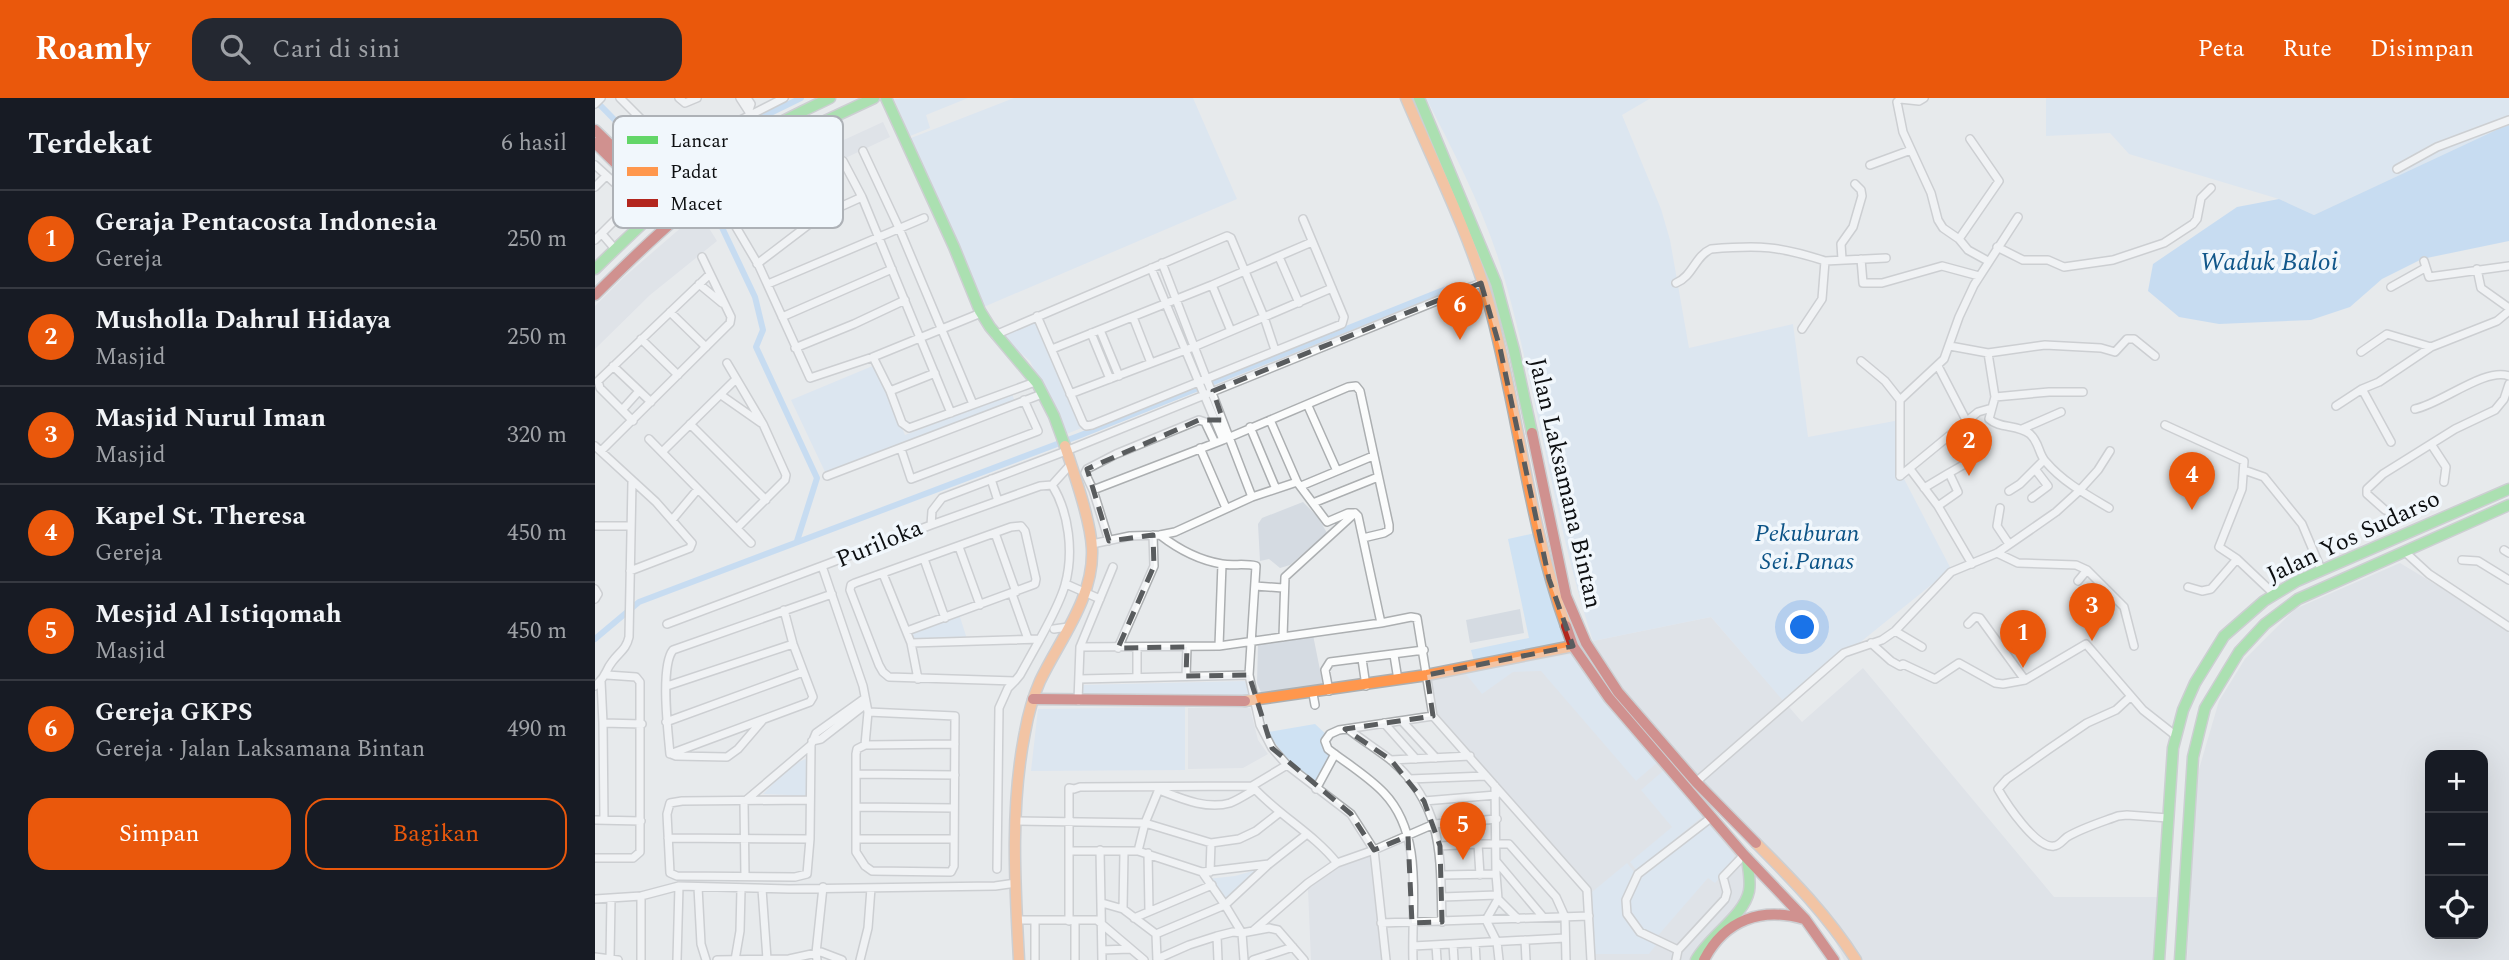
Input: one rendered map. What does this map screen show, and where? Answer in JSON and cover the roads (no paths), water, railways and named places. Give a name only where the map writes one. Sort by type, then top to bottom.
[{"type":"main road","points":[[769,116],[830,98]]},
{"type":"main road","points":[[837,116],[874,98]]},
{"type":"main road","points":[[886,98],[982,313],[995,335],[1016,356],[1042,394],[1066,449],[1092,544],[1091,572],[1086,593],[1033,699],[1021,749],[1016,883],[1019,960]]},
{"type":"main road","name":"Jalan Laksamana Bintan","points":[[1406,98],[1467,240],[1481,284],[1500,348],[1549,579],[1573,646],[1609,698],[1746,856],[1805,919],[1834,960]]},
{"type":"main road","name":"Jalan Laksamana Bintan","points":[[1419,98],[1496,284],[1514,350],[1570,607],[1591,653],[1618,692],[1696,782],[1804,892],[1838,932],[1856,960]]},
{"type":"main road","points":[[595,130],[613,150]]},
{"type":"main road","points":[[595,143],[613,158]]},
{"type":"main road","points":[[595,269],[637,228]]},
{"type":"main road","points":[[595,295],[664,228]]},
{"type":"main road","points":[[1467,240],[1478,236]]},
{"type":"main road","name":"Jalan Yos Sudarso","points":[[2159,960],[2169,782],[2176,736],[2187,699],[2217,646],[2244,618],[2274,594],[2321,569],[2509,489]]},
{"type":"main road","name":"Jalan Yos Sudarso","points":[[2180,960],[2193,757],[2208,701],[2239,652],[2265,624],[2298,599],[2509,505]]},
{"type":"main road","points":[[2358,554],[2363,568]]},
{"type":"main road","points":[[1033,699],[1314,699],[1329,691],[1573,646]]},
{"type":"main road","points":[[1696,960],[1708,941],[1746,901],[1750,890],[1746,856]]},
{"type":"main road","points":[[1704,960],[1714,944],[1748,916],[1776,913],[1805,919]]},
{"type":"street","points":[[595,104],[601,98]]},
{"type":"street","points":[[619,98],[637,116]]},
{"type":"street","points":[[679,98],[687,103],[697,98]]},
{"type":"street","points":[[740,98],[752,116]]},
{"type":"street","points":[[747,98],[754,116]]},
{"type":"street","points":[[760,116],[785,98]]},
{"type":"street","points":[[1924,98],[1919,101],[1898,100],[1903,132],[1933,198],[1935,215],[1943,228],[1959,239],[1968,250],[1988,261]]},
{"type":"street","points":[[2397,169],[2437,148],[2509,120]]},
{"type":"street","points":[[1959,239],[1999,181],[1970,139]]},
{"type":"street","points":[[1870,165],[1911,150]]},
{"type":"street","points":[[863,151],[899,228],[973,404]]},
{"type":"street","points":[[843,161],[862,197],[951,413]]},
{"type":"street","points":[[595,165],[613,182]]},
{"type":"street","points":[[595,187],[606,176]]},
{"type":"street","points":[[1842,259],[1842,244],[1853,228],[1862,196],[1861,190],[1855,184]]},
{"type":"street","points":[[1997,247],[2023,260],[2048,260],[2064,267],[2113,260],[2164,243],[2193,224],[2197,219],[2201,198],[2211,188]]},
{"type":"street","points":[[843,206],[862,197]]},
{"type":"street","points":[[1900,400],[1944,359],[1959,317],[1979,276],[2018,217]]},
{"type":"street","points":[[768,284],[924,218]]},
{"type":"street","points":[[1206,386],[1275,350],[1342,324],[1344,317],[1303,219]]},
{"type":"street","points":[[595,240],[613,222]]},
{"type":"street","points":[[737,228],[768,284],[810,378],[982,313]]},
{"type":"street","points":[[758,264],[804,228]]},
{"type":"street","points":[[602,233],[615,249]]},
{"type":"street","points":[[995,335],[1225,236],[1231,238],[1275,350]]},
{"type":"street","points":[[1052,349],[1312,242]]},
{"type":"street","points":[[1677,283],[1686,279],[1704,252],[1711,249],[1762,246],[1794,251],[1825,261],[1886,258]]},
{"type":"street","points":[[630,571],[692,546],[691,541],[598,448],[632,421],[730,323],[731,317],[702,257]]},
{"type":"street","points":[[1279,257],[1299,303]]},
{"type":"street","points":[[1861,259],[1863,283],[1882,283],[1942,266],[1979,276]]},
{"type":"street","points":[[1802,329],[1822,299],[1825,261]]},
{"type":"street","points":[[1162,263],[1196,346],[1206,386],[1226,439],[1252,497]]},
{"type":"street","points":[[2391,286],[2425,264],[2429,277],[2509,266]]},
{"type":"street","points":[[1151,268],[1186,350],[1206,386]]},
{"type":"street","points":[[782,317],[892,269]]},
{"type":"street","points":[[2336,406],[2362,389],[2379,382],[2431,347],[2497,321],[2509,310],[2481,288],[2477,269]]},
{"type":"street","points":[[632,421],[598,384],[600,377],[710,274]]},
{"type":"street","points":[[699,284],[725,306]]},
{"type":"street","points":[[1037,316],[1083,423],[1089,426],[1206,386],[1481,284]]},
{"type":"street","points":[[1212,285],[1231,331]]},
{"type":"street","points":[[1070,394],[1196,346],[1332,288]]},
{"type":"street","points":[[796,348],[905,300]]},
{"type":"street","points":[[670,312],[706,348]]},
{"type":"street","points":[[1133,317],[1151,363]]},
{"type":"street","points":[[1100,330],[1119,376]]},
{"type":"street","points":[[1091,333],[1110,379]]},
{"type":"street","points":[[2361,352],[2387,334],[2431,347]]},
{"type":"street","points":[[641,339],[678,375]]},
{"type":"street","points":[[1950,346],[1988,353],[2045,345],[2101,348],[2115,352],[2127,339],[2134,340],[2155,356]]},
{"type":"street","points":[[1988,353],[1995,397],[1989,419],[1991,422],[2022,429],[2039,444],[2044,460],[2079,491],[2109,508]]},
{"type":"street","points":[[873,356],[905,427],[916,427],[1035,382]]},
{"type":"street","points":[[1861,361],[1885,381],[1900,400],[1900,476],[1978,412],[1992,408]]},
{"type":"street","points":[[727,363],[763,424],[786,478],[737,528]]},
{"type":"street","points":[[613,366],[651,402]]},
{"type":"street","points":[[1938,366],[1967,422]]},
{"type":"street","points":[[890,391],[935,373]]},
{"type":"street","points":[[2415,409],[2485,378],[2502,373],[2509,376]]},
{"type":"street","points":[[662,452],[736,379]]},
{"type":"street","points":[[2391,512],[2367,494],[2367,489],[2383,474],[2455,429],[2495,410],[2504,399],[2509,384]]},
{"type":"street","name":"Puriloka","points":[[866,705],[822,566],[931,525],[932,511],[942,498],[1066,449],[1206,386]]},
{"type":"street","points":[[1093,490],[1308,406],[1348,387],[1359,388],[1389,530],[1363,538]]},
{"type":"street","points":[[2362,389],[2391,442]]},
{"type":"street","points":[[622,410],[639,391]]},
{"type":"street","points":[[1995,397],[2083,392]]},
{"type":"street","points":[[827,477],[1042,394]]},
{"type":"street","points":[[721,395],[763,424]]},
{"type":"street","points":[[901,449],[911,480],[1038,430],[1024,400]]},
{"type":"street","points":[[1308,406],[1336,471]]},
{"type":"street","points":[[2022,429],[2061,412]]},
{"type":"street","points":[[1109,541],[1085,473],[1089,467],[1199,420],[1205,422],[1215,443]]},
{"type":"street","points":[[1270,420],[1299,484],[1336,532]]},
{"type":"street","points":[[690,424],[767,500]]},
{"type":"street","points":[[2165,425],[2242,459],[2245,463],[2242,489],[2219,544],[2221,549],[2237,559],[2274,594]]},
{"type":"street","points":[[1250,428],[1276,489]]},
{"type":"street","points":[[649,439],[751,543]]},
{"type":"street","points":[[2431,444],[2446,467],[2444,482]]},
{"type":"street","points":[[1200,448],[1226,509]]},
{"type":"street","points":[[1696,782],[1844,653],[1882,640],[1895,631],[1951,572],[1997,553],[2056,512],[2098,470],[2110,451]]},
{"type":"street","points":[[1092,544],[1130,536],[1175,532],[1252,497],[1299,484],[1373,456]]},
{"type":"street","points":[[1924,488],[1972,460]]},
{"type":"street","points":[[2009,491],[2044,460]]},
{"type":"street","points":[[931,525],[1040,486],[1052,485],[1071,464]]},
{"type":"street","points":[[1910,469],[1938,506],[1972,564]]},
{"type":"street","points":[[2032,498],[2048,486],[2035,469]]},
{"type":"street","points":[[2244,470],[2264,477],[2275,489],[2302,524],[2321,569]]},
{"type":"street","points":[[1938,506],[1958,492],[1949,473]]},
{"type":"street","points":[[1313,503],[1378,477]]},
{"type":"street","points":[[991,480],[998,502]]},
{"type":"street","points":[[632,482],[631,617],[628,644],[610,664],[607,675],[598,683],[603,726],[599,820],[641,821]]},
{"type":"street","points":[[997,869],[999,708],[1008,688],[1020,675],[1046,632],[1066,584],[1069,549],[1067,523],[1052,485]]},
{"type":"street","points":[[672,520],[698,489]]},
{"type":"street","points":[[2000,508],[1997,526],[2009,544]]},
{"type":"street","points":[[1327,522],[1347,513],[1355,513]]},
{"type":"street","points":[[1355,513],[1381,623]]},
{"type":"street","points":[[1283,637],[1283,588],[1287,573],[1355,513]]},
{"type":"street","points":[[595,526],[630,526]]},
{"type":"street","points":[[907,631],[1032,587],[1037,579],[1025,531],[1021,526],[851,584],[850,590],[883,672],[889,677],[1015,681]]},
{"type":"street","points":[[995,533],[1028,639]]},
{"type":"street","points":[[1156,535],[1178,550],[1222,564],[1256,566],[1249,675],[1266,739],[1287,765],[1352,814],[1374,850],[1386,960]]},
{"type":"street","points":[[1118,648],[1154,566],[1156,535]]},
{"type":"street","points":[[959,547],[980,606]]},
{"type":"street","points":[[2404,551],[2429,574],[2509,627]]},
{"type":"street","points":[[1997,553],[2018,563],[2076,565],[2087,570],[2125,607],[2134,646]]},
{"type":"street","points":[[924,559],[945,618]]},
{"type":"street","points":[[2188,587],[2202,591],[2211,589],[2237,559]]},
{"type":"street","points":[[2462,560],[2479,561],[2509,579]]},
{"type":"street","points":[[1219,646],[1222,564]]},
{"type":"street","points":[[667,624],[822,566]]},
{"type":"street","points":[[1078,701],[1080,647],[1113,567]]},
{"type":"street","points":[[2078,580],[2087,570]]},
{"type":"street","points":[[883,574],[907,631],[918,679]]},
{"type":"street","points":[[1066,584],[1100,599]]},
{"type":"street","points":[[1255,586],[1283,588]]},
{"type":"street","points":[[595,589],[598,594],[595,599]]},
{"type":"street","name":"Puriloka","points":[[670,754],[666,722],[667,686],[668,660],[673,650],[832,594]]},
{"type":"street","points":[[670,754],[810,702],[813,697],[793,644],[785,610]]},
{"type":"street","points":[[1968,624],[1975,617],[1980,618],[2025,680]]},
{"type":"street","points":[[1080,647],[1219,646],[1417,618],[1433,716],[1587,890],[1591,960]]},
{"type":"street","points":[[911,643],[1028,639],[1046,632],[1067,629]]},
{"type":"street","points":[[1895,631],[1922,647]]},
{"type":"street","points":[[1871,643],[1891,662],[1910,666],[1935,679],[1959,663],[1997,684],[2025,680],[2086,645],[2130,697],[2157,723],[2176,736]]},
{"type":"street","points":[[667,686],[793,644]]},
{"type":"street","points":[[1187,647],[1187,676]]},
{"type":"street","points":[[1137,648],[1137,677]]},
{"type":"street","points":[[1329,691],[1325,670],[1327,664],[1424,650]]},
{"type":"street","points":[[1394,655],[1398,680]]},
{"type":"street","points":[[1362,659],[1366,686]]},
{"type":"street","points":[[666,722],[803,672]]},
{"type":"street","points":[[595,858],[637,856],[641,852],[642,724],[639,678],[607,675]]},
{"type":"street","points":[[1080,679],[1249,675]]},
{"type":"street","points":[[2130,697],[2116,709],[2087,723],[2049,748],[1999,786],[1998,791],[2036,839],[2051,846],[2057,845],[2068,836],[2118,816],[2168,818]]},
{"type":"street","points":[[865,745],[866,705]]},
{"type":"street","points":[[810,800],[670,803],[667,814],[668,869],[673,875],[796,877],[807,874],[810,838],[812,743],[816,733],[866,705],[954,714],[955,744],[955,775],[954,866],[951,872],[872,871],[865,866],[856,852],[856,774],[857,749],[865,745],[955,744]]},
{"type":"street","points":[[1413,960],[1414,891],[1408,836],[1384,793],[1326,747],[1325,741],[1330,734],[1348,729],[1433,716]]},
{"type":"street","points":[[670,754],[727,757],[762,720]]},
{"type":"street","points":[[1402,721],[1436,758]]},
{"type":"street","points":[[1384,723],[1416,759]]},
{"type":"street","points":[[603,726],[642,724]]},
{"type":"street","points":[[595,739],[603,726]]},
{"type":"street","points":[[1348,729],[1391,760],[1409,779],[1424,801],[1440,846],[1443,922]]},
{"type":"street","points":[[745,876],[744,802],[812,743]]},
{"type":"street","points":[[1316,789],[1335,754]]},
{"type":"street","points":[[1391,760],[1471,757]]},
{"type":"street","points":[[1159,789],[1194,803],[1223,804],[1287,765]]},
{"type":"street","points":[[856,774],[955,775]]},
{"type":"street","points":[[1409,779],[1486,776]]},
{"type":"street","points":[[1486,920],[1498,897],[1495,785]]},
{"type":"street","points":[[1075,960],[1069,788],[1253,788],[1279,814],[1324,846],[1337,863]]},
{"type":"street","points":[[1138,851],[1145,823],[1159,789]]},
{"type":"street","points":[[1424,801],[1496,796]]},
{"type":"street","points":[[856,807],[954,808]]},
{"type":"street","points":[[1017,821],[1145,823],[1211,843],[1240,839],[1279,814]]},
{"type":"street","points":[[1678,950],[1640,932],[1627,914],[1626,900],[1638,874],[1712,817]]},
{"type":"street","points":[[1254,930],[1308,883],[1337,863],[1434,824],[1497,819]]},
{"type":"street","points":[[1156,934],[1225,905],[1269,864],[1307,834]]},
{"type":"street","points":[[668,838],[810,838]]},
{"type":"street","points":[[856,839],[954,838]]},
{"type":"street","points":[[1211,843],[1206,872],[1242,933],[1244,960]]},
{"type":"street","points":[[1478,844],[1480,875]]},
{"type":"street","points":[[1440,846],[1510,844],[1556,897],[1565,917],[1566,960]]},
{"type":"street","points":[[1070,850],[1138,851],[1206,872],[1269,864]]},
{"type":"street","points":[[1100,850],[1102,960]]},
{"type":"street","points":[[1123,909],[1124,852]]},
{"type":"street","points":[[1148,853],[1149,911]]},
{"type":"street","points":[[1676,960],[1678,950],[1725,899],[1727,892],[1723,877],[1746,856]]},
{"type":"street","points":[[1496,861],[1543,917]]},
{"type":"street","points":[[1442,875],[1496,874]]},
{"type":"street","points":[[595,899],[641,896],[679,886],[762,889],[995,886],[1016,883]]},
{"type":"street","points":[[1134,918],[1212,885]]},
{"type":"street","points":[[677,960],[679,886]]},
{"type":"street","points":[[698,887],[701,944],[706,960]]},
{"type":"street","points":[[816,957],[823,887]]},
{"type":"street","points":[[860,960],[868,928],[871,888]]},
{"type":"street","points":[[735,960],[740,931],[741,889]]},
{"type":"street","points":[[762,889],[767,959]]},
{"type":"street","points":[[641,896],[641,960]]},
{"type":"street","points":[[1442,897],[1498,897],[1518,919]]},
{"type":"street","points":[[595,957],[614,959],[611,898]]},
{"type":"street","points":[[1102,902],[1123,909],[1156,934]]},
{"type":"street","points":[[1381,923],[1589,916]]},
{"type":"street","points":[[1017,920],[1097,920],[1144,960]]},
{"type":"street","points":[[1486,920],[1497,942],[1499,960]]},
{"type":"street","points":[[1035,921],[1035,960]]},
{"type":"street","points":[[1156,934],[1157,960],[1217,936],[1274,928],[1304,960]]},
{"type":"street","points":[[1217,936],[1218,960]]},
{"type":"street","points":[[1413,946],[1566,939]]},
{"type":"street","points":[[1525,940],[1526,960]]},
{"type":"street","points":[[1475,943],[1476,960]]},
{"type":"street","points":[[1453,944],[1454,960]]},
{"type":"street","points":[[1436,945],[1437,960]]},
{"type":"street","points":[[1257,960],[1293,947]]},
{"type":"street","points":[[1102,950],[1130,948]]},
{"type":"street","points":[[1130,948],[1130,960]]},
{"type":"street","points":[[717,960],[797,959],[827,954],[842,960]]},
{"type":"water","name":"Waduk Baloi","points":[[2509,124],[2509,241],[2422,259],[2382,279],[2350,307],[2311,320],[2219,324],[2179,317],[2148,291],[2153,264],[2237,207],[2279,199],[2314,215]]},
{"type":"waterway","points":[[764,116],[801,98]]},
{"type":"waterway","points":[[595,100],[613,118]]},
{"type":"waterway","points":[[722,228],[755,297],[763,330],[756,347],[817,478],[797,541]]},
{"type":"waterway","points":[[595,639],[639,602],[1081,435],[1456,285]]},
{"type":"place","name":"Gereja GKPS","points":[[1460,340]]},
{"type":"place","name":"Musholla Dahrul Hidaya","points":[[1969,476]]},
{"type":"place","name":"Kapel St. Theresa","points":[[2192,510]]},
{"type":"place","name":"Masjid Nurul Iman","points":[[2092,641]]},
{"type":"place","name":"Geraja Pentacosta Indonesia","points":[[2023,668]]},
{"type":"place","name":"Mesjid Al Istiqomah","points":[[1463,860]]},
{"type":"park label","name":"Pekuburan Sei.Panas","points":[[1807,547]]}]
